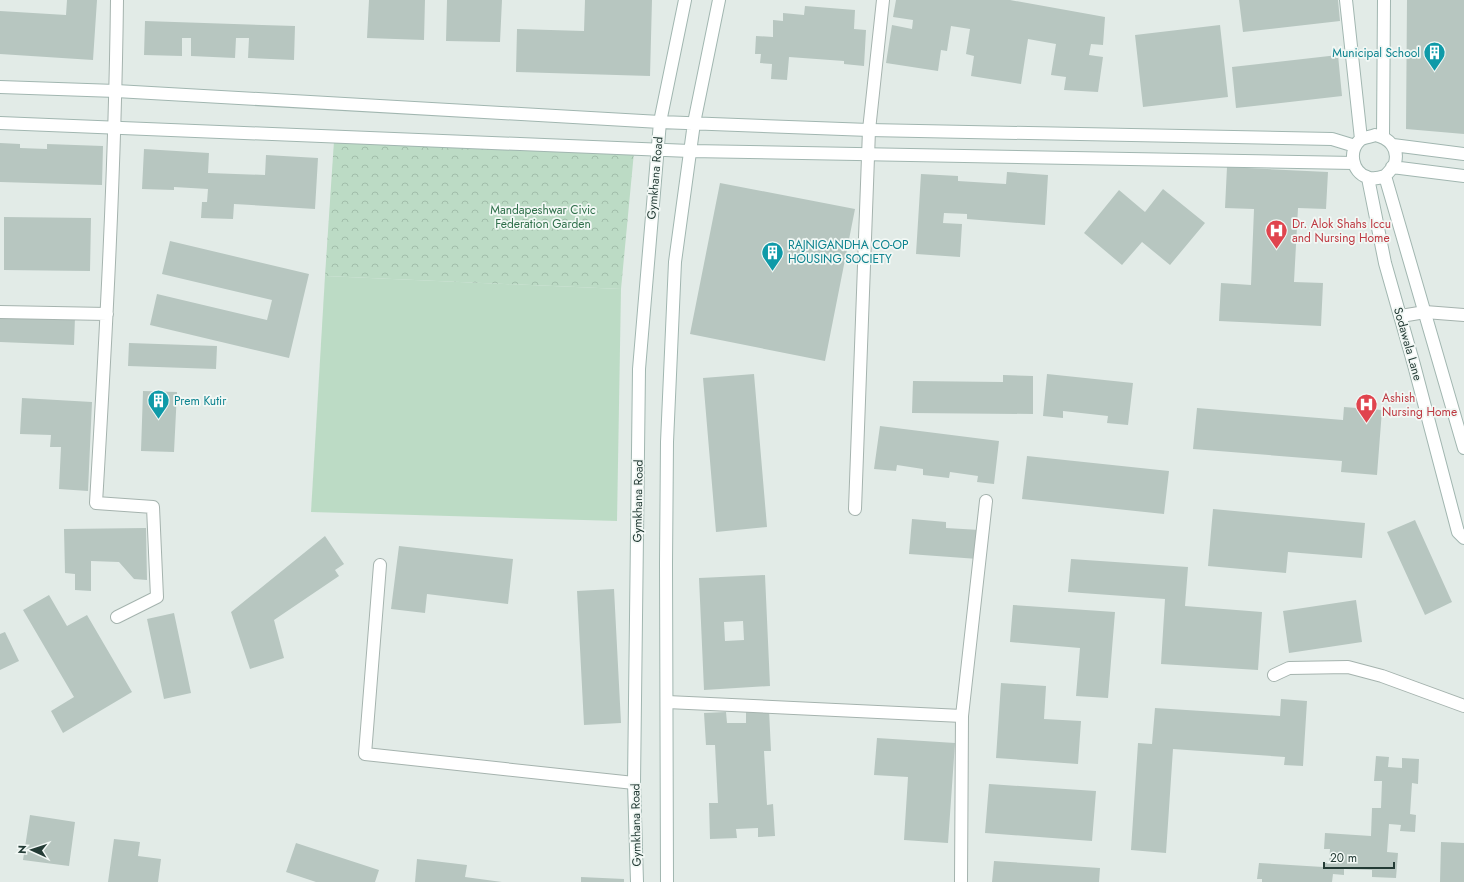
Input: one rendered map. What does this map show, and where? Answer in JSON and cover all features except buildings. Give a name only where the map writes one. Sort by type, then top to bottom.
[{"type":"street","points":[[117,0],[116,91],[96,503],[153,507],[157,597],[117,617]]},
{"type":"street","name":"Gymkhana Road","points":[[637,882],[634,783],[639,369],[660,122],[684,0]]},
{"type":"street","points":[[667,882],[667,442],[674,278],[694,123],[719,0]]},
{"type":"street","points":[[854,509],[868,130],[883,0]]},
{"type":"street","points":[[1346,0],[1358,143],[1352,156],[1361,175],[1375,179],[1389,172],[1464,176]]},
{"type":"street","points":[[1383,137],[1384,0]]},
{"type":"street","points":[[0,87],[116,91],[660,122],[868,130],[1332,139],[1358,143],[1375,135],[1383,137],[1393,145],[1464,154]]},
{"type":"street","points":[[0,123],[690,151],[1354,163]]},
{"type":"street","name":"Sodawala Lane","points":[[1393,145],[1396,153],[1395,162],[1389,172],[1425,312],[1464,448]]},
{"type":"street","name":"Sodawala Lane","points":[[1368,178],[1385,262],[1462,534]]},
{"type":"street","points":[[0,312],[106,314]]},
{"type":"street","points":[[1400,316],[1425,312],[1464,315]]},
{"type":"street","points":[[961,882],[962,716],[986,501]]},
{"type":"street","points":[[380,565],[365,754],[634,783]]},
{"type":"street","points":[[1274,675],[1289,668],[1348,667],[1382,676],[1464,706]]},
{"type":"street","points":[[667,702],[962,716]]},
{"type":"green space","name":"Mandapeshwar Civic Federation Garden","points":[[334,141],[634,152],[621,289],[325,276]]},
{"type":"green space","points":[[325,276],[621,289],[617,521],[311,512]]},
{"type":"place","name":"Municipal School","points":[[1435,72]]},
{"type":"place","name":"Dr. Alok Shahs Iccu and Nursing Home","points":[[1276,250]]},
{"type":"place","name":"RAJNIGANDHA CO-OP HOUSING SOCIETY","points":[[772,272]]},
{"type":"place","name":"Prem Kutir","points":[[159,420]]},
{"type":"place","name":"Ashish Nursing Home","points":[[1366,424]]}]
